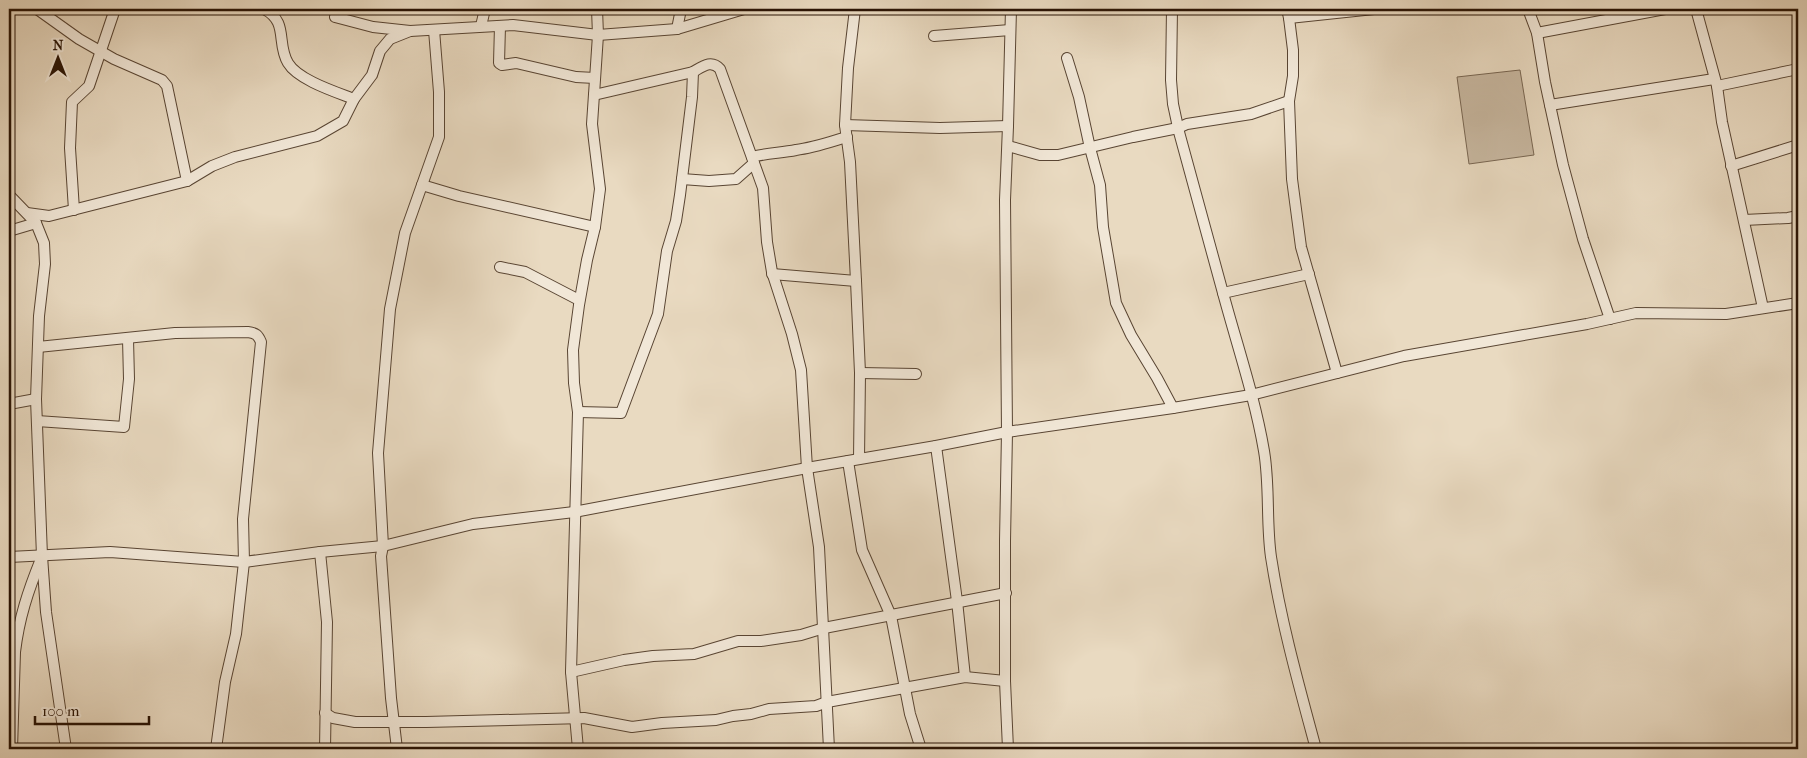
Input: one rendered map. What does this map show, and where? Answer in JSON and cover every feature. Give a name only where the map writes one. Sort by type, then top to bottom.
[{"type":"street","points":[[37,9],[101,52],[162,80],[167,86],[187,181]]},
{"type":"street","points":[[74,210],[70,166],[72,102],[89,86],[115,9]]},
{"type":"street","points":[[264,9],[278,20],[288,62],[296,72],[326,89],[354,99]]},
{"type":"street","points":[[339,9],[335,16],[373,27],[410,31],[481,26],[513,26],[598,35],[677,30],[744,9]]},
{"type":"street","points":[[481,26],[485,9]]},
{"type":"street","points":[[578,749],[571,672],[578,412],[574,383],[573,350],[600,189],[592,124],[598,35],[597,9]]},
{"type":"street","points":[[677,30],[681,9]]},
{"type":"street","points":[[855,9],[848,68],[845,125],[850,162],[860,373],[859,459]]},
{"type":"street","points":[[1008,749],[1005,681],[1006,593],[1004,540],[1007,432],[1004,200],[1008,146],[1011,9]]},
{"type":"street","points":[[1172,9],[1171,80],[1173,104],[1222,293],[1252,395],[1264,453],[1269,534],[1275,579],[1288,644],[1316,749]]},
{"type":"street","points":[[1338,373],[1301,247],[1296,212],[1292,179],[1289,101],[1293,76],[1293,50],[1288,13],[1374,9]]},
{"type":"street","points":[[1528,9],[1537,33],[1550,105],[1583,239],[1610,319]]},
{"type":"street","points":[[1537,33],[1664,9]]},
{"type":"street","points":[[1696,9],[1716,82],[1722,122],[1763,308]]},
{"type":"street","points":[[500,26],[499,63],[502,65],[516,63],[576,77],[595,78]]},
{"type":"street","points":[[397,749],[393,722],[381,556],[383,546],[378,453],[390,309],[401,249],[439,137],[439,92],[434,30]]},
{"type":"street","points":[[934,36],[1010,30]]},
{"type":"street","points":[[27,214],[49,216],[187,181],[212,166],[235,157],[317,136],[343,121],[354,99],[372,75],[380,51],[390,39],[410,31]]},
{"type":"street","points":[[1067,58],[1079,97],[1100,185],[1103,227],[1116,303],[1130,335],[1173,408]]},
{"type":"street","points":[[594,95],[693,72],[707,64],[714,64],[720,69],[753,160],[763,188],[767,242],[772,274],[792,334],[801,370],[807,468],[818,548],[824,628],[828,749]]},
{"type":"street","points":[[1550,105],[1798,69]]},
{"type":"street","points":[[578,412],[621,413],[658,314],[666,260],[676,221],[692,97],[693,72]]},
{"type":"street","points":[[1008,146],[1048,156],[1066,154],[1178,128],[1187,124],[1250,114],[1289,101]]},
{"type":"street","points":[[845,125],[940,128],[1008,126]]},
{"type":"street","points":[[682,179],[709,181],[736,179],[753,160],[770,152],[795,150],[847,137]]},
{"type":"street","points":[[1732,166],[1798,145]]},
{"type":"street","points":[[422,185],[459,196],[595,227]]},
{"type":"street","points":[[9,195],[36,223],[44,243],[45,264],[39,316],[36,399],[42,556],[46,612],[66,749]]},
{"type":"street","points":[[1744,220],[1798,216]]},
{"type":"street","points":[[9,231],[36,223]]},
{"type":"street","points":[[500,267],[525,272],[580,300]]},
{"type":"street","points":[[772,274],[856,281]]},
{"type":"street","points":[[1222,293],[1309,274]]},
{"type":"street","points":[[9,557],[110,552],[244,562],[383,546],[473,524],[574,512],[1007,432],[1252,395],[1432,351],[1636,313],[1726,314],[1798,303]]},
{"type":"street","points":[[38,347],[194,332],[253,333],[259,336],[261,342],[256,401],[243,519],[244,562],[236,634],[225,682],[216,749]]},
{"type":"street","points":[[37,422],[124,427],[129,379],[128,339]]},
{"type":"street","points":[[860,373],[916,374]]},
{"type":"street","points":[[9,404],[36,399]]},
{"type":"street","points":[[936,446],[957,601],[965,677]]},
{"type":"street","points":[[848,461],[862,550],[891,616],[910,714],[921,749]]},
{"type":"street","points":[[320,552],[327,630],[325,749]]},
{"type":"street","points":[[12,749],[17,637],[24,602],[42,556]]},
{"type":"street","points":[[571,672],[624,660],[653,656],[694,654],[738,641],[761,641],[801,635],[824,628],[1006,593]]},
{"type":"street","points":[[325,713],[344,721],[426,722],[584,718],[632,727],[716,720],[769,709],[816,706],[827,702],[965,677],[1005,681]]},
{"type":"shaded area","points":[[1520,70],[1534,155],[1469,164],[1457,77]]}]
